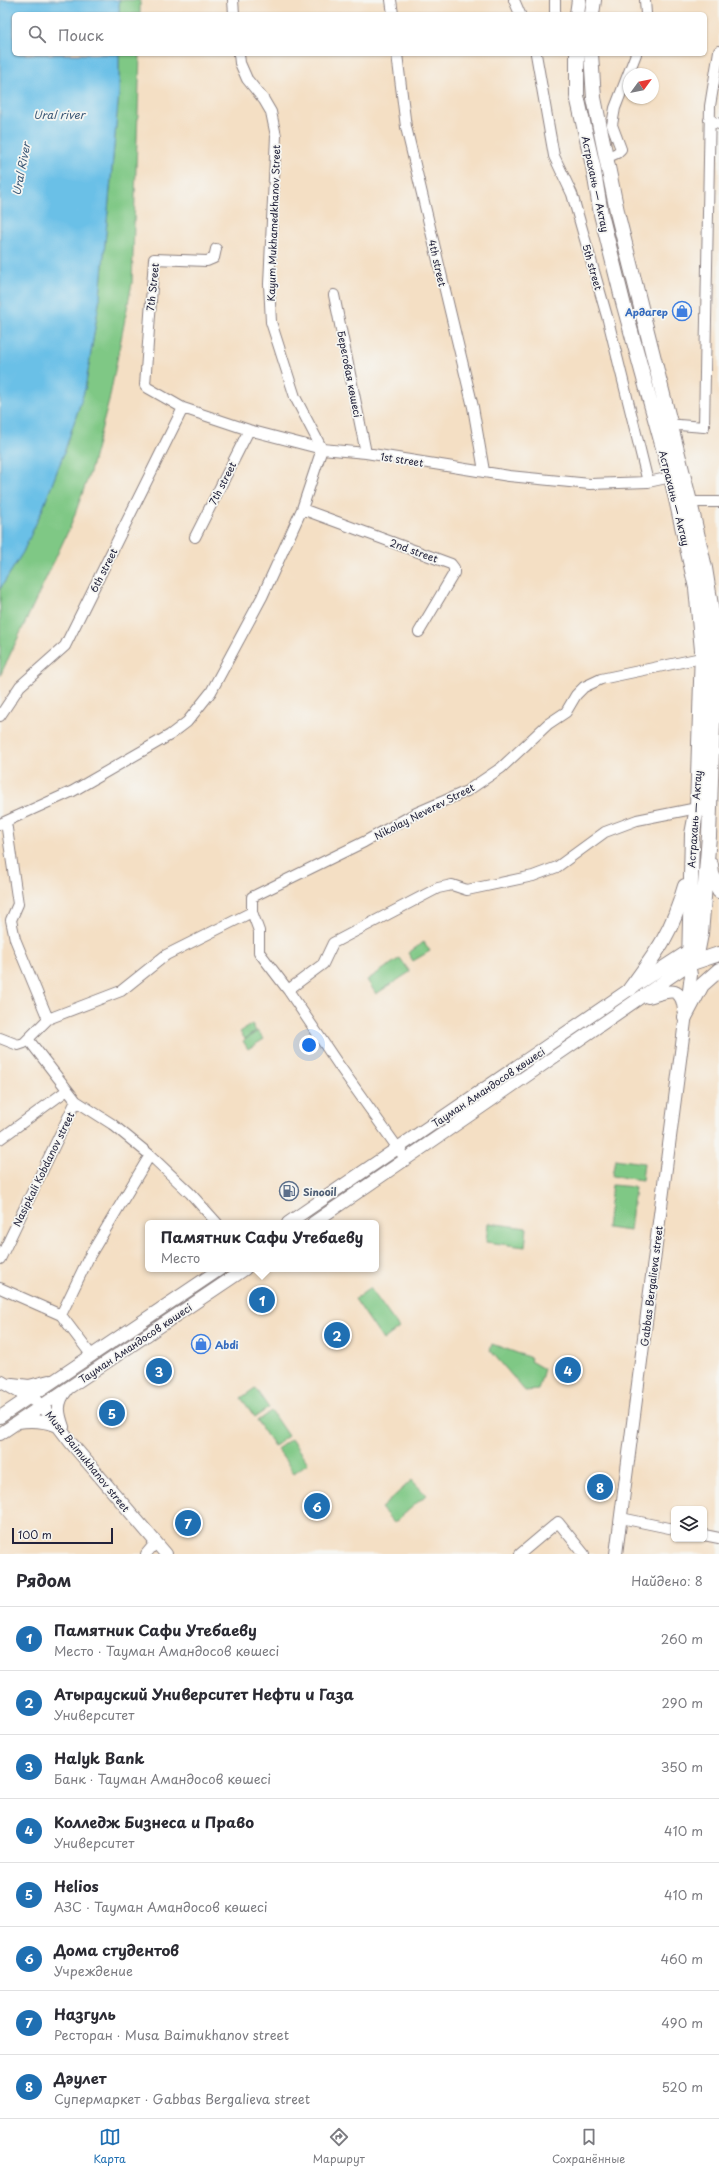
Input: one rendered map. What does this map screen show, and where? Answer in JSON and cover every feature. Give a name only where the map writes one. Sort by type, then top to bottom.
[{"type":"highway","points":[[577,12],[579,0]]},
{"type":"highway","points":[[592,12],[594,0]]},
{"type":"highway","name":"Астрахань — Актау","points":[[577,56],[577,96],[594,166],[602,214],[624,306],[663,424]]},
{"type":"highway","name":"Астрахань — Актау","points":[[591,56],[594,98],[663,424],[677,476],[701,624],[702,658],[697,808],[692,834],[693,959]]},
{"type":"highway","name":"Астрахань — Актау","points":[[677,476],[690,502],[716,614],[709,836],[693,959]]},
{"type":"highway","points":[[633,994],[667,937],[678,912],[685,886],[692,834],[703,837],[709,836],[712,874],[719,891]]},
{"type":"highway","points":[[693,959],[719,946]]},
{"type":"highway","points":[[693,959],[719,954]]},
{"type":"highway","points":[[685,1017],[702,985],[719,970]]},
{"type":"main road","name":"Тауман Амандосов көшесі","points":[[292,1220],[633,994],[693,959]]},
{"type":"main road","name":"Gabbas Bergalieva street","points":[[616,1554],[693,959]]},
{"type":"main road","points":[[633,994],[669,990],[675,992],[683,1000],[685,1017]]},
{"type":"main road","name":"Тауман Амандосов көшесі","points":[[317,1220],[406,1160],[633,994]]},
{"type":"main road","name":"Тауман Амандосов көшесі","points":[[5,1414],[216,1272]]},
{"type":"main road","name":"Тауман Амандосов көшесі","points":[[0,1434],[241,1272]]},
{"type":"main road","points":[[5,1384],[29,1386],[57,1380]]},
{"type":"main road","points":[[5,1384],[15,1402],[5,1414]]},
{"type":"main road","name":"Musa Baimukhanov street","points":[[5,1384],[42,1405],[66,1436],[166,1554]]},
{"type":"main road","points":[[66,1436],[60,1418],[58,1403],[68,1388]]},
{"type":"main road","points":[[18,1422],[35,1421],[50,1423],[58,1426]]},
{"type":"street","points":[[233,0],[234,12]]},
{"type":"street","points":[[391,0],[393,12]]},
{"type":"street","points":[[514,0],[519,12]]},
{"type":"street","points":[[555,0],[555,12]]},
{"type":"street","points":[[645,0],[646,12]]},
{"type":"street","points":[[663,424],[704,428],[714,122],[710,106],[719,51]]},
{"type":"street","name":"Kayum Mukhamedkhanov Street","points":[[239,56],[240,63],[247,79],[264,100],[271,112],[276,136],[269,284],[271,322],[295,397],[322,449]]},
{"type":"street","name":"4th street","points":[[397,56],[406,127],[473,407],[484,471]]},
{"type":"street","name":"5th street","points":[[536,56],[554,156],[572,194],[606,313],[648,482]]},
{"type":"street","points":[[606,158],[617,154],[621,149],[612,125],[615,108],[635,56]]},
{"type":"street","name":"7th Street","points":[[145,385],[154,259],[207,261],[214,258],[216,249]]},
{"type":"street","name":"Береговая көшесі","points":[[334,295],[366,453]]},
{"type":"street","name":"1st street","points":[[145,385],[183,408],[249,430],[322,449],[366,453],[509,476],[590,484],[648,482],[677,476]]},
{"type":"street","name":"6th street","points":[[0,716],[20,686],[65,646],[183,408]]},
{"type":"street","name":"7th street","points":[[195,537],[249,430]]},
{"type":"street","points":[[48,1019],[14,932],[11,920],[18,904],[3,823],[73,791],[170,736],[187,722],[211,692],[262,597],[302,509],[322,449]]},
{"type":"street","points":[[690,502],[719,502]]},
{"type":"street","name":"2nd street","points":[[302,509],[451,564],[454,568],[454,573],[418,632]]},
{"type":"street","name":"Nikolay Neverev Street","points":[[252,912],[252,897],[364,842],[416,813],[467,791],[495,772],[548,724],[566,712],[576,695],[584,687],[600,679],[702,658]]},
{"type":"street","points":[[288,990],[323,964],[333,943],[438,888],[452,885],[467,890],[533,876],[557,867],[605,832],[637,820],[697,808]]},
{"type":"street","points":[[0,1038],[18,1045],[24,1043],[48,1019],[121,991],[166,955],[252,912],[259,931],[259,952],[288,990],[406,1160]]},
{"type":"street","points":[[28,1039],[66,1091],[76,1101],[112,1124],[150,1155],[190,1193],[214,1220]]},
{"type":"street","points":[[0,1139],[66,1091]]},
{"type":"street","name":"Nasipkali Kobdanov street","points":[[0,1259],[76,1101]]},
{"type":"street","points":[[61,1315],[89,1257],[150,1155]]},
{"type":"street","points":[[0,1288],[61,1315],[92,1356]]},
{"type":"street","points":[[621,1518],[671,1528]]},
{"type":"street","points":[[520,1554],[558,1522],[584,1554]]},
{"type":"street","points":[[707,1536],[719,1538]]},
{"type":"street","points":[[146,1554],[156,1542]]},
{"type":"green space","points":[[119,0],[140,0],[140,12],[119,12]]},
{"type":"green space","points":[[119,56],[140,56],[132,283],[109,401],[90,472],[71,525],[0,676],[0,589],[23,552],[43,508],[64,453],[85,389],[100,297],[119,93]]},
{"type":"green space","points":[[424,942],[430,951],[413,961],[408,953]]},
{"type":"green space","points":[[400,958],[410,972],[376,994],[367,980]]},
{"type":"green space","points":[[252,1024],[256,1031],[245,1039],[240,1032]]},
{"type":"green space","points":[[258,1031],[264,1039],[248,1049],[243,1041]]},
{"type":"green space","points":[[615,1159],[644,1163],[642,1180],[612,1176]]},
{"type":"green space","points":[[612,1185],[635,1187],[630,1231],[607,1228]]},
{"type":"green space","points":[[488,1223],[527,1228],[525,1247],[486,1242]]},
{"type":"green space","points":[[370,1288],[399,1328],[383,1340],[355,1299]]},
{"type":"green space","points":[[492,1344],[531,1358],[530,1361],[544,1369],[538,1390],[525,1391],[490,1350]]},
{"type":"green space","points":[[255,1388],[269,1408],[255,1417],[241,1398]]},
{"type":"green space","points":[[271,1411],[288,1436],[274,1446],[257,1421]]},
{"type":"green space","points":[[291,1439],[308,1463],[294,1473],[277,1449]]},
{"type":"green space","points":[[412,1480],[426,1495],[394,1523],[381,1508]]},
{"type":"water","name":"Ural river","points":[[0,0],[119,0],[119,12],[12,12],[12,56],[119,56],[119,93],[100,297],[85,389],[64,453],[43,508],[23,552],[0,589]]},
{"type":"place","name":"Ардагер","points":[[682,311]]},
{"type":"place","name":"Sinooil","points":[[289,1191]]},
{"type":"place","name":"Памятник Сафи Утебаеву","points":[[262,1300]]},
{"type":"place","name":"Атырауский Университет Нефти и Газа","points":[[337,1335]]},
{"type":"place","name":"Abdi","points":[[201,1344]]},
{"type":"place","name":"Колледж Бизнеса и Право","points":[[568,1370]]},
{"type":"place","name":"Halyk Bank","points":[[159,1371]]},
{"type":"place","name":"Helios","points":[[112,1413]]},
{"type":"place","name":"Дәулет","points":[[600,1487]]},
{"type":"place","name":"Дома студентов","points":[[317,1506]]},
{"type":"place","name":"Назгуль","points":[[188,1523]]},
{"type":"water label","name":"Ural River","points":[[21,169]]}]
